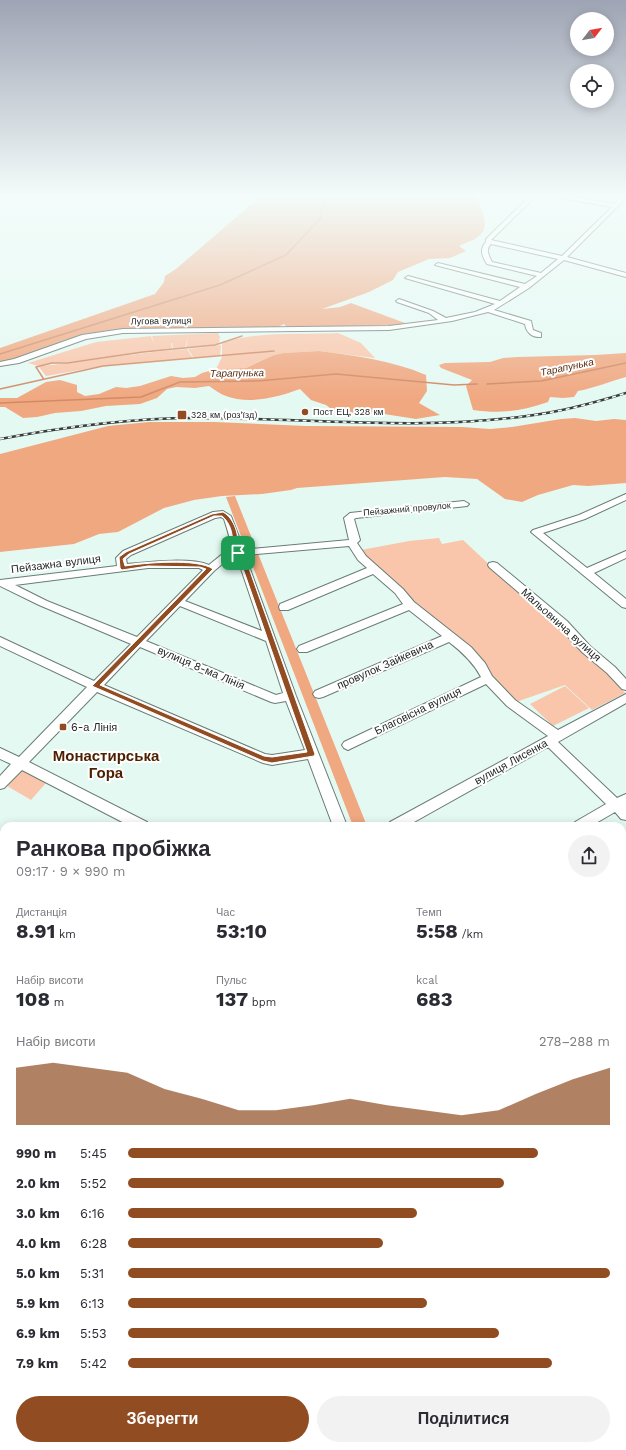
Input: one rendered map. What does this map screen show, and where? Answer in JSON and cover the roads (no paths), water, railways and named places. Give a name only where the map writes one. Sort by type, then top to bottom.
[{"type":"street","points":[[492,264],[543,275]]},
{"type":"street","points":[[488,310],[527,287],[556,264]]},
{"type":"street","points":[[584,264],[626,275]]},
{"type":"street","points":[[438,265],[527,287]]},
{"type":"street","points":[[408,278],[500,303]]},
{"type":"street","points":[[399,301],[431,312],[444,320]]},
{"type":"street","points":[[488,310],[528,323],[529,330],[532,334],[538,335]]},
{"type":"street","name":"Лугова вулиця","points":[[0,364],[16,361],[86,337],[123,331],[389,328],[444,320],[488,310]]},
{"type":"street","points":[[626,497],[582,517],[536,532],[626,604]]},
{"type":"street","name":"Пейзажний провулок","points":[[354,541],[349,518],[353,515],[464,504]]},
{"type":"street","points":[[122,568],[121,558],[128,553],[213,515],[223,514],[228,518],[236,542],[236,551],[243,560],[311,754],[338,822]]},
{"type":"street","points":[[0,784],[210,569],[236,551],[354,541],[362,558],[400,591],[410,605],[476,659],[488,679],[511,703],[553,738],[621,802],[626,815]]},
{"type":"street","points":[[587,572],[626,554]]},
{"type":"street","name":"Пейзажна вулиця","points":[[1,583],[148,564],[200,565],[210,569]]},
{"type":"street","name":"Мальовнича вулиця","points":[[493,565],[563,624],[586,649],[611,670],[626,686]]},
{"type":"street","points":[[284,607],[368,573],[374,568]]},
{"type":"street","name":"вулиця 8-ма Лінія","points":[[1,583],[43,603],[275,699],[290,696]]},
{"type":"street","points":[[179,602],[271,638]]},
{"type":"street","points":[[303,649],[410,605]]},
{"type":"street","name":"провулок Зайкевича","points":[[319,694],[450,637]]},
{"type":"street","points":[[0,641],[95,686],[263,758],[272,760],[311,754]]},
{"type":"street","name":"Благовісна вулиця","points":[[348,745],[478,682],[488,679]]},
{"type":"street","name":"вулиця Лисенка","points":[[402,822],[626,698]]},
{"type":"street","points":[[0,753],[134,822]]},
{"type":"street","points":[[587,822],[621,802]]},
{"type":"waterway","name":"Тарапунька","points":[[0,354],[220,285],[267,264]]},
{"type":"waterway","points":[[43,378],[36,367],[52,363],[67,363],[143,352],[215,345],[242,336]]},
{"type":"waterway","points":[[0,389],[103,366],[274,351]]},
{"type":"waterway","name":"Тарапунька","points":[[487,384],[541,381],[626,363]]},
{"type":"waterway","name":"Тарапунька","points":[[0,403],[141,397],[180,382],[258,381],[336,374],[454,385],[477,384]]},
{"type":"railway","points":[[0,439],[121,421],[170,418],[361,423],[444,423],[486,420],[565,410],[626,393]]},
{"type":"place","name":"Пост ЕЦ, 328 км","points":[[305,412]]},
{"type":"place","name":"328 км (роз'їзд)","points":[[182,415]]},
{"type":"place","name":"6-а Лінія","points":[[63,727]]},
{"type":"district","name":"Монастирська Гора","points":[[106,764]]}]
